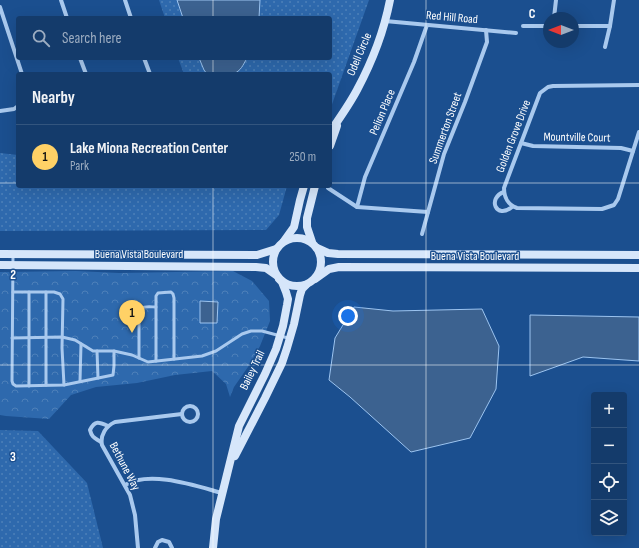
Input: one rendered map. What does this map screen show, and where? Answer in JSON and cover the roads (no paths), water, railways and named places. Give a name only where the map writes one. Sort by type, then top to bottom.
[{"type":"main road","name":"Odell Circle","points":[[332,129],[366,72],[385,21],[390,0]]},
{"type":"main road","name":"Odell Circle","points":[[332,141],[342,114]]},
{"type":"main road","points":[[284,241],[294,227],[303,188]]},
{"type":"main road","points":[[314,188],[307,218],[307,227],[314,245],[321,255],[322,264],[320,272],[315,279]]},
{"type":"main road","name":"Buena Vista Boulevard","points":[[0,254],[257,255],[276,249],[284,241],[291,238],[298,238],[305,239],[328,252],[338,254],[639,255]]},
{"type":"main road","points":[[276,249],[273,262],[278,277]]},
{"type":"main road","name":"Buena Vista Boulevard","points":[[0,265],[256,267],[266,268],[285,283],[292,286],[306,285],[329,269],[339,267],[639,268]]},
{"type":"main road","name":"Bailey Trail","points":[[212,548],[216,519],[239,426],[276,349],[283,326],[288,299],[282,282],[278,277]]},
{"type":"main road","name":"Bailey Trail","points":[[228,472],[282,362],[290,339],[300,295],[302,289],[306,285]]},
{"type":"street","points":[[61,0],[66,16]]},
{"type":"street","points":[[125,0],[130,16]]},
{"type":"street","points":[[555,12],[556,0]]},
{"type":"street","points":[[605,47],[614,0]]},
{"type":"street","points":[[0,7],[16,56]]},
{"type":"street","name":"Red Hill Road","points":[[385,21],[516,33]]},
{"type":"street","name":"Pelion Place","points":[[357,207],[365,177],[414,62],[427,25]]},
{"type":"street","points":[[523,26],[543,26]]},
{"type":"street","points":[[579,26],[610,26]]},
{"type":"street","name":"Summerton Street","points":[[422,234],[444,154],[487,42],[486,30]]},
{"type":"street","points":[[17,60],[21,72]]},
{"type":"street","points":[[81,60],[85,72]]},
{"type":"street","points":[[145,60],[149,72]]},
{"type":"street","name":"Golden Grove Drive","points":[[512,207],[504,195],[504,188],[540,93],[548,86],[639,85]]},
{"type":"street","points":[[0,111],[16,108]]},
{"type":"street","name":"Golden Grove Drive","points":[[504,192],[495,199],[496,207],[500,211],[508,210],[512,207],[602,209],[614,205],[618,199],[639,132]]},
{"type":"street","name":"Mountville Court","points":[[521,143],[533,146],[622,148],[633,151]]},
{"type":"street","points":[[328,188],[357,207],[428,212]]},
{"type":"street","name":"Bethune Way","points":[[189,405],[196,407],[199,414],[195,421],[190,422],[183,419],[182,414],[185,407],[189,405]]},
{"type":"street","name":"Bethune Way","points":[[138,548],[135,515],[130,495],[102,445],[102,436],[108,426],[115,422],[182,414]]},
{"type":"street","name":"Bethune Way","points":[[101,442],[94,438],[90,430],[94,424],[100,422],[108,426]]},
{"type":"street","points":[[125,485],[130,482],[141,480],[170,480],[222,493]]},
{"type":"street","points":[[155,548],[158,542],[162,540],[169,542],[172,548]]},
{"type":"lane","points":[[13,254],[13,384],[16,386],[64,385],[112,375],[114,366],[114,351]]},
{"type":"lane","points":[[13,292],[57,292],[63,299],[62,337],[64,385]]},
{"type":"lane","points":[[28,292],[29,386]]},
{"type":"lane","points":[[46,292],[46,385]]},
{"type":"lane","points":[[156,361],[156,296],[158,293],[172,292],[174,298],[174,359]]},
{"type":"lane","points":[[139,358],[140,309],[156,307]]},
{"type":"lane","points":[[12,338],[62,337],[75,340],[92,350],[114,351],[148,362],[202,356],[216,351],[242,334],[251,331],[262,332],[290,339]]},
{"type":"lane","points":[[80,381],[81,344]]},
{"type":"lane","points":[[97,351],[98,378]]},
{"type":"place","name":"Lake Miona Recreation Center","points":[[132,333]]}]
